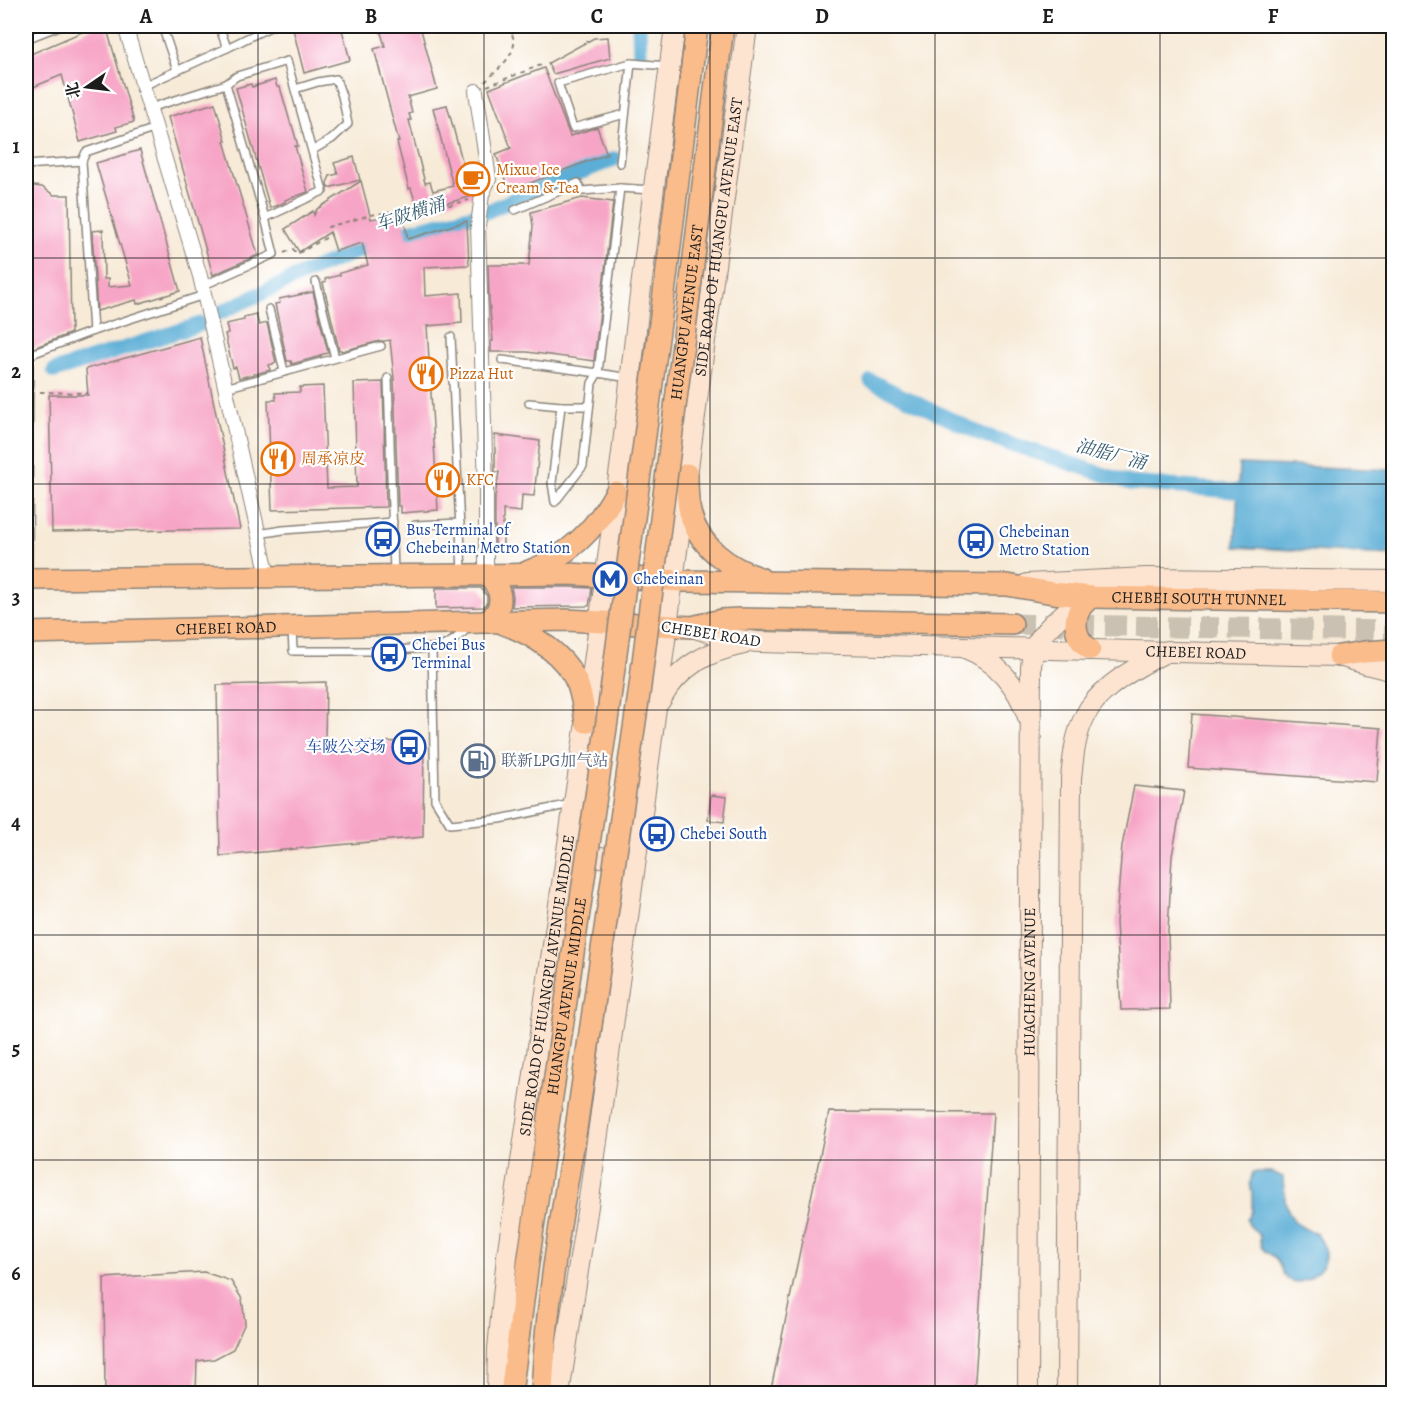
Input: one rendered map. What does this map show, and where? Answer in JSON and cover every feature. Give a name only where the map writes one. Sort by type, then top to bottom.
[{"type":"main road","points":[[604,576],[622,453],[675,26]]},
{"type":"main road","name":"HUANGPU AVENUE EAST","points":[[623,599],[697,26]]},
{"type":"main road","name":"HUANGPU AVENUE EAST","points":[[651,601],[723,26]]},
{"type":"main road","name":"SIDE ROAD OF HUANGPU AVENUE EAST","points":[[668,626],[747,26]]},
{"type":"main road","points":[[630,376],[652,394],[660,396],[682,396],[699,386]]},
{"type":"main road","points":[[622,453],[637,469],[663,473],[688,466],[687,498],[690,514],[697,531],[709,548],[739,570],[776,582]]},
{"type":"main road","points":[[520,574],[552,560],[577,542],[604,514],[616,492]]},
{"type":"main road","points":[[27,579],[570,574],[674,580],[1007,585],[1146,578],[1394,581]]},
{"type":"main road","points":[[486,575],[495,584],[500,598],[497,612],[487,622]]},
{"type":"main road","name":"SIDE ROAD OF HUANGPU AVENUE MIDDLE","points":[[497,1394],[498,1349],[507,1256],[586,722],[604,576]]},
{"type":"main road","name":"CHEBEI SOUTH TUNNEL","points":[[1007,585],[1092,597],[1394,602]]},
{"type":"main road","points":[[1035,648],[1044,634],[1060,618],[1078,603],[1092,597]]},
{"type":"main road","points":[[1090,649],[1079,639],[1075,624],[1080,608],[1092,597]]},
{"type":"main road","name":"HUANGPU AVENUE MIDDLE","points":[[512,1394],[528,1260],[623,599]]},
{"type":"main road","name":"HUANGPU AVENUE MIDDLE","points":[[542,1394],[544,1345],[551,1284],[612,891],[651,601]]},
{"type":"main road","points":[[692,627],[738,619],[1012,624]]},
{"type":"main road","name":"CHEBEI ROAD","points":[[26,633],[567,620],[692,627],[730,639],[758,642],[1339,656],[1394,671]]},
{"type":"main road","points":[[487,622],[519,629],[534,637],[559,657],[577,683],[586,722]]},
{"type":"main road","points":[[560,1394],[668,626]]},
{"type":"main road","points":[[657,709],[675,678],[697,660],[723,649],[758,642]]},
{"type":"main road","points":[[960,646],[979,655],[1005,676],[1021,699],[1030,723]]},
{"type":"main road","name":"HUACHENG AVENUE","points":[[1028,1394],[1030,723],[1031,666],[1035,648]]},
{"type":"main road","points":[[1339,656],[1394,650]]},
{"type":"main road","points":[[1067,1394],[1071,779],[1073,760],[1084,717],[1094,703],[1113,684],[1168,651]]},
{"type":"main road","points":[[581,754],[600,741],[618,740],[638,747],[649,763]]},
{"type":"main road","points":[[564,871],[581,859],[603,857],[612,859],[621,866],[633,882]]},
{"type":"street","points":[[125,26],[203,290],[268,576]]},
{"type":"street","points":[[476,91],[489,179],[482,194],[478,226],[486,488],[486,575]]},
{"type":"lane","points":[[26,39],[59,26]]},
{"type":"lane","points":[[162,26],[177,70]]},
{"type":"lane","points":[[219,26],[227,48]]},
{"type":"lane","points":[[143,86],[272,26]]},
{"type":"lane","points":[[150,108],[226,84],[237,76],[287,61],[323,191],[265,218]]},
{"type":"lane","points":[[626,114],[573,128],[558,83],[631,63],[670,67]]},
{"type":"lane","points":[[620,163],[631,63]]},
{"type":"lane","points":[[295,89],[318,82],[336,80],[342,96],[348,124],[332,139],[313,150]]},
{"type":"lane","points":[[27,579],[27,355],[203,290],[274,254],[226,84]]},
{"type":"lane","points":[[93,331],[82,161],[86,152],[156,128]]},
{"type":"lane","points":[[26,165],[82,161]]},
{"type":"lane","points":[[515,210],[579,183],[582,191],[620,188],[654,190]]},
{"type":"lane","points":[[561,406],[552,483],[555,502],[583,466],[591,383],[598,374],[620,188]]},
{"type":"lane","points":[[316,282],[334,358]]},
{"type":"lane","points":[[268,309],[285,372]]},
{"type":"lane","points":[[451,337],[462,575]]},
{"type":"lane","points":[[225,388],[381,346]]},
{"type":"lane","points":[[502,360],[598,374],[630,376]]},
{"type":"lane","points":[[388,378],[394,576]]},
{"type":"lane","points":[[529,403],[589,406]]},
{"type":"lane","points":[[258,534],[393,522]]},
{"type":"lane","points":[[415,525],[460,523]]},
{"type":"lane","points":[[292,627],[293,651],[372,651],[443,646],[487,622]]},
{"type":"lane","points":[[432,648],[435,800],[450,824],[500,819],[574,803]]},
{"type":"path","points":[[476,91],[510,54],[514,45],[512,34],[530,26]]},
{"type":"path","points":[[476,91],[542,65]]},
{"type":"path","points":[[277,256],[293,249],[297,254],[331,235],[328,227],[371,215],[408,209],[415,214],[482,194]]},
{"type":"path","points":[[28,392],[88,393]]},
{"type":"water","points":[[1239,464],[1393,470],[1393,555],[1235,547]]},
{"type":"water","points":[[1253,1172],[1272,1172],[1283,1177],[1289,1213],[1298,1224],[1317,1233],[1326,1255],[1322,1266],[1313,1276],[1295,1282],[1289,1280],[1283,1274],[1277,1260],[1261,1246],[1260,1236],[1250,1226],[1247,1219],[1252,1211],[1250,1183]]},
{"type":"building","points":[[96,26],[106,26],[134,122],[116,127],[117,131],[80,142],[62,75],[26,90],[26,56]]},
{"type":"building","points":[[307,26],[341,26],[350,60],[304,73],[293,29]]},
{"type":"building","points":[[379,26],[420,26],[437,89],[408,97],[412,113],[409,114],[411,120],[409,120],[425,183],[430,182],[433,191],[453,186],[433,108],[447,105],[466,175],[474,172],[477,184],[473,196],[418,211],[411,188],[409,189],[374,49],[385,46]]},
{"type":"building","points":[[608,37],[610,58],[553,74],[548,63],[594,38]]},
{"type":"building","points":[[544,68],[570,136],[597,127],[607,154],[509,191],[496,154],[511,148],[489,89]]},
{"type":"building","points":[[275,80],[277,87],[280,87],[292,125],[298,146],[295,146],[308,192],[270,208],[236,88],[251,84],[252,87]]},
{"type":"building","points":[[215,103],[258,255],[213,275],[168,117]]},
{"type":"building","points":[[140,150],[180,291],[137,304],[136,300],[97,311],[92,231],[103,230],[104,279],[108,279],[108,287],[132,285],[96,163]]},
{"type":"building","points":[[354,157],[360,180],[328,188],[327,183],[330,176],[338,174],[334,163]]},
{"type":"building","points":[[361,181],[371,219],[403,216],[408,239],[467,221],[469,265],[424,267],[425,296],[461,293],[462,323],[427,326],[438,510],[401,513],[401,506],[398,506],[394,378],[390,340],[339,350],[323,283],[326,282],[325,279],[340,275],[340,273],[368,265],[362,243],[336,251],[330,232],[299,252],[285,229],[313,211],[314,215],[317,209]]},
{"type":"building","points":[[26,185],[42,187],[54,195],[69,195],[71,333],[26,351]]},
{"type":"building","points":[[582,198],[613,202],[594,361],[527,352],[491,352],[491,341],[493,341],[488,265],[529,265],[533,226],[531,212]]},
{"type":"building","points":[[313,292],[328,353],[292,364],[291,361],[287,361],[275,304],[280,303],[279,299]]},
{"type":"building","points":[[256,314],[259,325],[267,323],[276,363],[269,365],[270,370],[239,378],[236,367],[233,368],[229,352],[225,334],[228,333],[226,324],[244,320],[244,317]]},
{"type":"building","points":[[200,337],[240,529],[52,532],[49,395],[88,395],[86,369]]},
{"type":"building","points":[[383,382],[386,507],[272,510],[268,400],[276,400],[275,393],[300,392],[300,387],[323,386],[327,488],[357,487],[354,383]]},
{"type":"building","points":[[495,435],[540,441],[534,496],[522,495],[521,512],[503,510],[503,545],[495,545],[495,497],[499,472],[495,472]]},
{"type":"building","points":[[511,587],[592,588],[589,606],[512,607]]},
{"type":"building","points":[[436,588],[481,588],[487,596],[487,602],[484,607],[436,608]]},
{"type":"building","points":[[326,682],[325,743],[424,741],[423,837],[220,856],[217,685]]},
{"type":"building","points":[[1192,714],[1381,728],[1377,782],[1188,768]]},
{"type":"building","points":[[1134,786],[1184,791],[1172,856],[1168,931],[1170,1009],[1121,1010],[1116,922],[1122,846]]},
{"type":"building","points":[[711,795],[727,797],[724,822],[708,820]]},
{"type":"building","points":[[829,1112],[993,1113],[974,1394],[770,1394]]},
{"type":"building","points":[[204,1272],[231,1281],[242,1299],[245,1323],[233,1349],[214,1359],[197,1361],[196,1394],[105,1394],[104,1278]]},
{"type":"waterway","name":"车陂横涌","points":[[639,26],[640,54]]},
{"type":"waterway","name":"车陂横涌","points":[[219,313],[314,269],[408,231],[486,212],[615,159]]},
{"type":"waterway","name":"车陂横涌","points":[[54,371],[201,324]]},
{"type":"waterway","name":"油脂厂涌","points":[[871,381],[981,434],[1130,483],[1259,493]]},
{"type":"tunnel","points":[[1012,624],[1394,631]]},
{"type":"place","name":"Mixue Ice Cream & Tea","points":[[473,179]]},
{"type":"place","name":"Pizza Hut","points":[[426,374]]},
{"type":"place","name":"周承凉皮","points":[[278,459]]},
{"type":"place","name":"KFC","points":[[443,480]]},
{"type":"place","name":"Bus Terminal of Chebeinan Metro Station","points":[[383,539]]},
{"type":"place","name":"Chebeinan Metro Station","points":[[976,541]]},
{"type":"place","name":"Chebeinan","points":[[610,579]]},
{"type":"place","name":"Chebei Bus Terminal","points":[[389,654]]},
{"type":"place","name":"车陂公交场","points":[[409,747]]},
{"type":"place","name":"联新LPG加气站","points":[[478,761]]},
{"type":"place","name":"Chebei South","points":[[657,834]]}]
